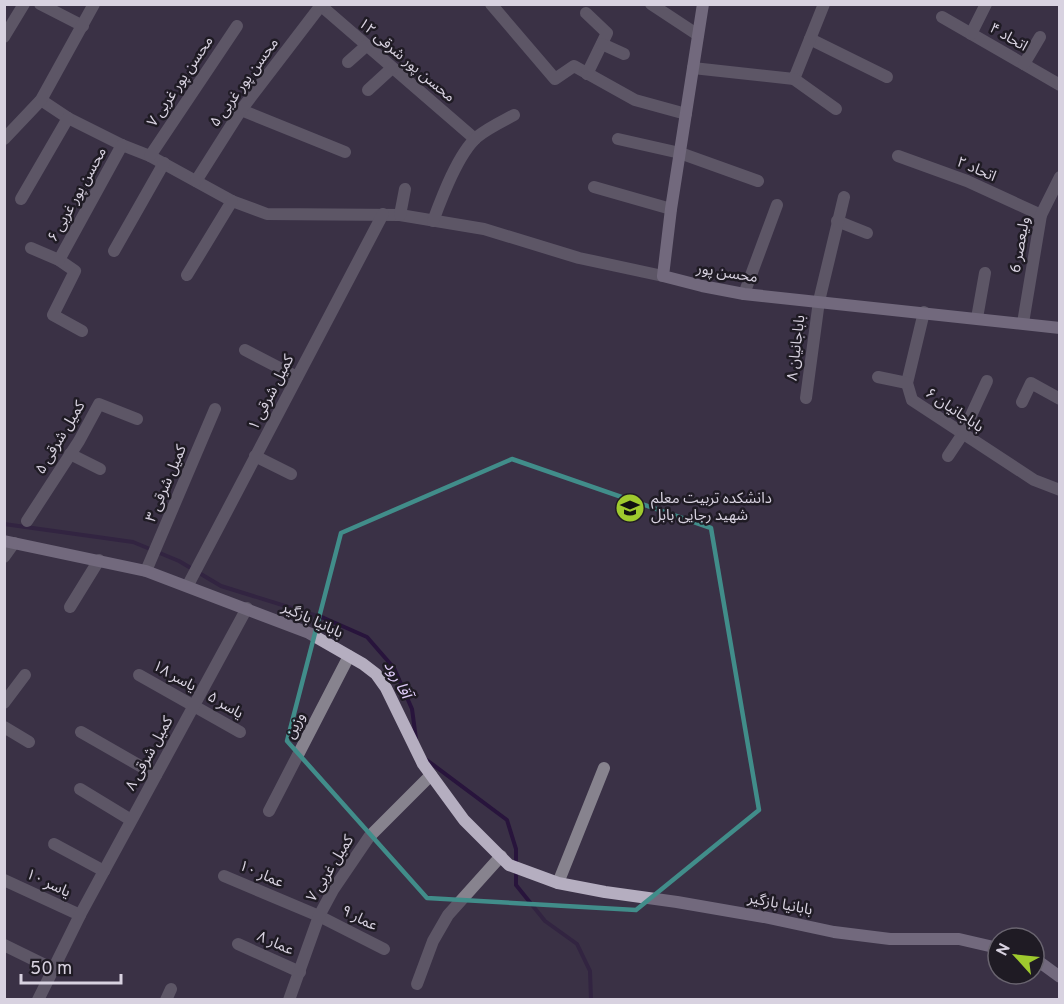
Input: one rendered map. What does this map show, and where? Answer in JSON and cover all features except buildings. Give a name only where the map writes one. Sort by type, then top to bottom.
[{"type":"street","points":[[4,38],[24,4]]},
{"type":"street","points":[[40,4],[83,26]]},
{"type":"street","points":[[4,139],[42,100],[94,4]]},
{"type":"street","points":[[491,4],[555,79],[574,66],[635,100],[686,114]]},
{"type":"street","points":[[651,4],[698,34]]},
{"type":"street","points":[[42,100],[68,118],[164,163],[232,201],[267,214],[400,215],[484,230],[579,258],[663,276],[671,209],[703,4]]},
{"type":"street","points":[[794,79],[824,4]]},
{"type":"street","points":[[971,33],[986,4]]},
{"type":"street","name":"محسن پور شرقی ۱۲","points":[[320,5],[475,139]]},
{"type":"street","name":"محسن پور غربی ۵","points":[[196,181],[241,110],[320,5]]},
{"type":"street","points":[[586,13],[608,33],[587,74]]},
{"type":"street","name":"اتحاد ۴","points":[[942,17],[1059,85]]},
{"type":"street","name":"محسن پور غربی ۷","points":[[150,156],[237,26]]},
{"type":"street","points":[[1024,64],[1040,37]]},
{"type":"street","points":[[810,39],[887,77]]},
{"type":"street","points":[[602,44],[624,54]]},
{"type":"street","points":[[348,62],[366,46]]},
{"type":"street","points":[[368,90],[392,68]]},
{"type":"street","points":[[693,68],[794,79],[836,109]]},
{"type":"street","points":[[241,110],[345,152]]},
{"type":"street","points":[[433,221],[446,185],[475,139],[513,115]]},
{"type":"street","points":[[21,199],[68,118]]},
{"type":"street","points":[[618,140],[680,153],[758,181]]},
{"type":"street","name":"محسن پور غربی ۶","points":[[59,260],[122,145]]},
{"type":"street","name":"اتحاد ۲","points":[[898,156],[967,181],[1041,215]]},
{"type":"street","points":[[114,251],[164,163]]},
{"type":"street","name":"ولیعصر 6","points":[[1023,323],[1041,215],[1059,177]]},
{"type":"street","points":[[594,187],[671,209]]},
{"type":"street","points":[[400,215],[405,189]]},
{"type":"street","name":"باباجانیان ۸","points":[[806,398],[819,301],[844,197]]},
{"type":"street","points":[[187,275],[232,201]]},
{"type":"street","points":[[744,294],[777,206]]},
{"type":"street","name":"کمیل شرقی ۱","points":[[188,585],[383,214]]},
{"type":"street","points":[[837,221],[867,233]]},
{"type":"street","points":[[31,248],[59,260],[75,271],[52,315],[82,330]]},
{"type":"street","points":[[977,318],[985,273]]},
{"type":"street","name":"محسن پور","points":[[663,276],[744,294],[1059,328]]},
{"type":"street","name":"باباجانیان ۶","points":[[924,312],[907,383],[912,400],[962,435],[1034,480],[1059,490]]},
{"type":"street","points":[[245,350],[297,377]]},
{"type":"street","points":[[878,377],[907,383]]},
{"type":"street","points":[[948,456],[962,435],[987,381]]},
{"type":"street","points":[[1022,402],[1031,383],[1059,399]]},
{"type":"street","name":"کمیل شرقی ۵","points":[[27,522],[99,404],[137,419]]},
{"type":"street","name":"کمیل شرقی ۳","points":[[146,571],[215,409]]},
{"type":"street","points":[[70,454],[100,469]]},
{"type":"street","points":[[255,456],[291,474]]},
{"type":"street","points":[[4,557],[9,542]]},
{"type":"street","name":"بابانیا بازگیر","points":[[9,542],[146,571],[188,585],[309,633],[350,656],[376,674],[386,688],[423,764],[464,820],[505,861],[543,878],[604,892],[753,915],[834,932],[890,939],[959,939],[986,945]]},
{"type":"street","points":[[70,607],[99,560]]},
{"type":"street","name":"کمیل شرقی ۸","points":[[39,999],[80,915],[247,608]]},
{"type":"street","name":"وزین","points":[[269,811],[350,656]]},
{"type":"street","points":[[4,704],[25,675]]},
{"type":"street","name":"یاسر ۱۸","points":[[139,675],[194,705]]},
{"type":"street","name":"یاسر ۵","points":[[194,705],[240,732]]},
{"type":"street","points":[[4,727],[29,742]]},
{"type":"street","points":[[81,732],[156,775]]},
{"type":"street","points":[[558,883],[604,768]]},
{"type":"street","name":"کمیل غربی ۷","points":[[289,999],[319,916],[333,890],[369,837],[431,775]]},
{"type":"street","points":[[80,789],[131,820]]},
{"type":"street","points":[[54,843],[104,871]]},
{"type":"street","points":[[417,984],[433,941],[448,915],[505,861]]},
{"type":"street","name":"عمار ۱۰","points":[[224,876],[319,916]]},
{"type":"street","name":"یاسر ۱۰","points":[[4,880],[80,915]]},
{"type":"street","name":"عمار ۹","points":[[319,916],[384,949]]},
{"type":"street","name":"عمار ۸","points":[[238,944],[300,972]]},
{"type":"street","points":[[4,945],[53,969]]},
{"type":"street","points":[[1046,967],[1059,977]]},
{"type":"highlighted area","points":[[512,459],[711,528],[759,810],[636,910],[427,898],[287,741],[341,533]]},
{"type":"waterway","name":"آقا رود","points":[[4,524],[133,542],[179,561],[221,586],[324,618],[367,637],[394,668],[412,709],[416,739]]},
{"type":"waterway","name":"آقا رود","points":[[424,758],[507,820],[516,849],[516,864]]},
{"type":"waterway","name":"آقا رود","points":[[516,871],[516,885],[545,921],[577,944],[590,971],[591,1000]]},
{"type":"place","name":"دانشکده تربیت معلم شهید رجایی بابل","points":[[630,508]]}]
